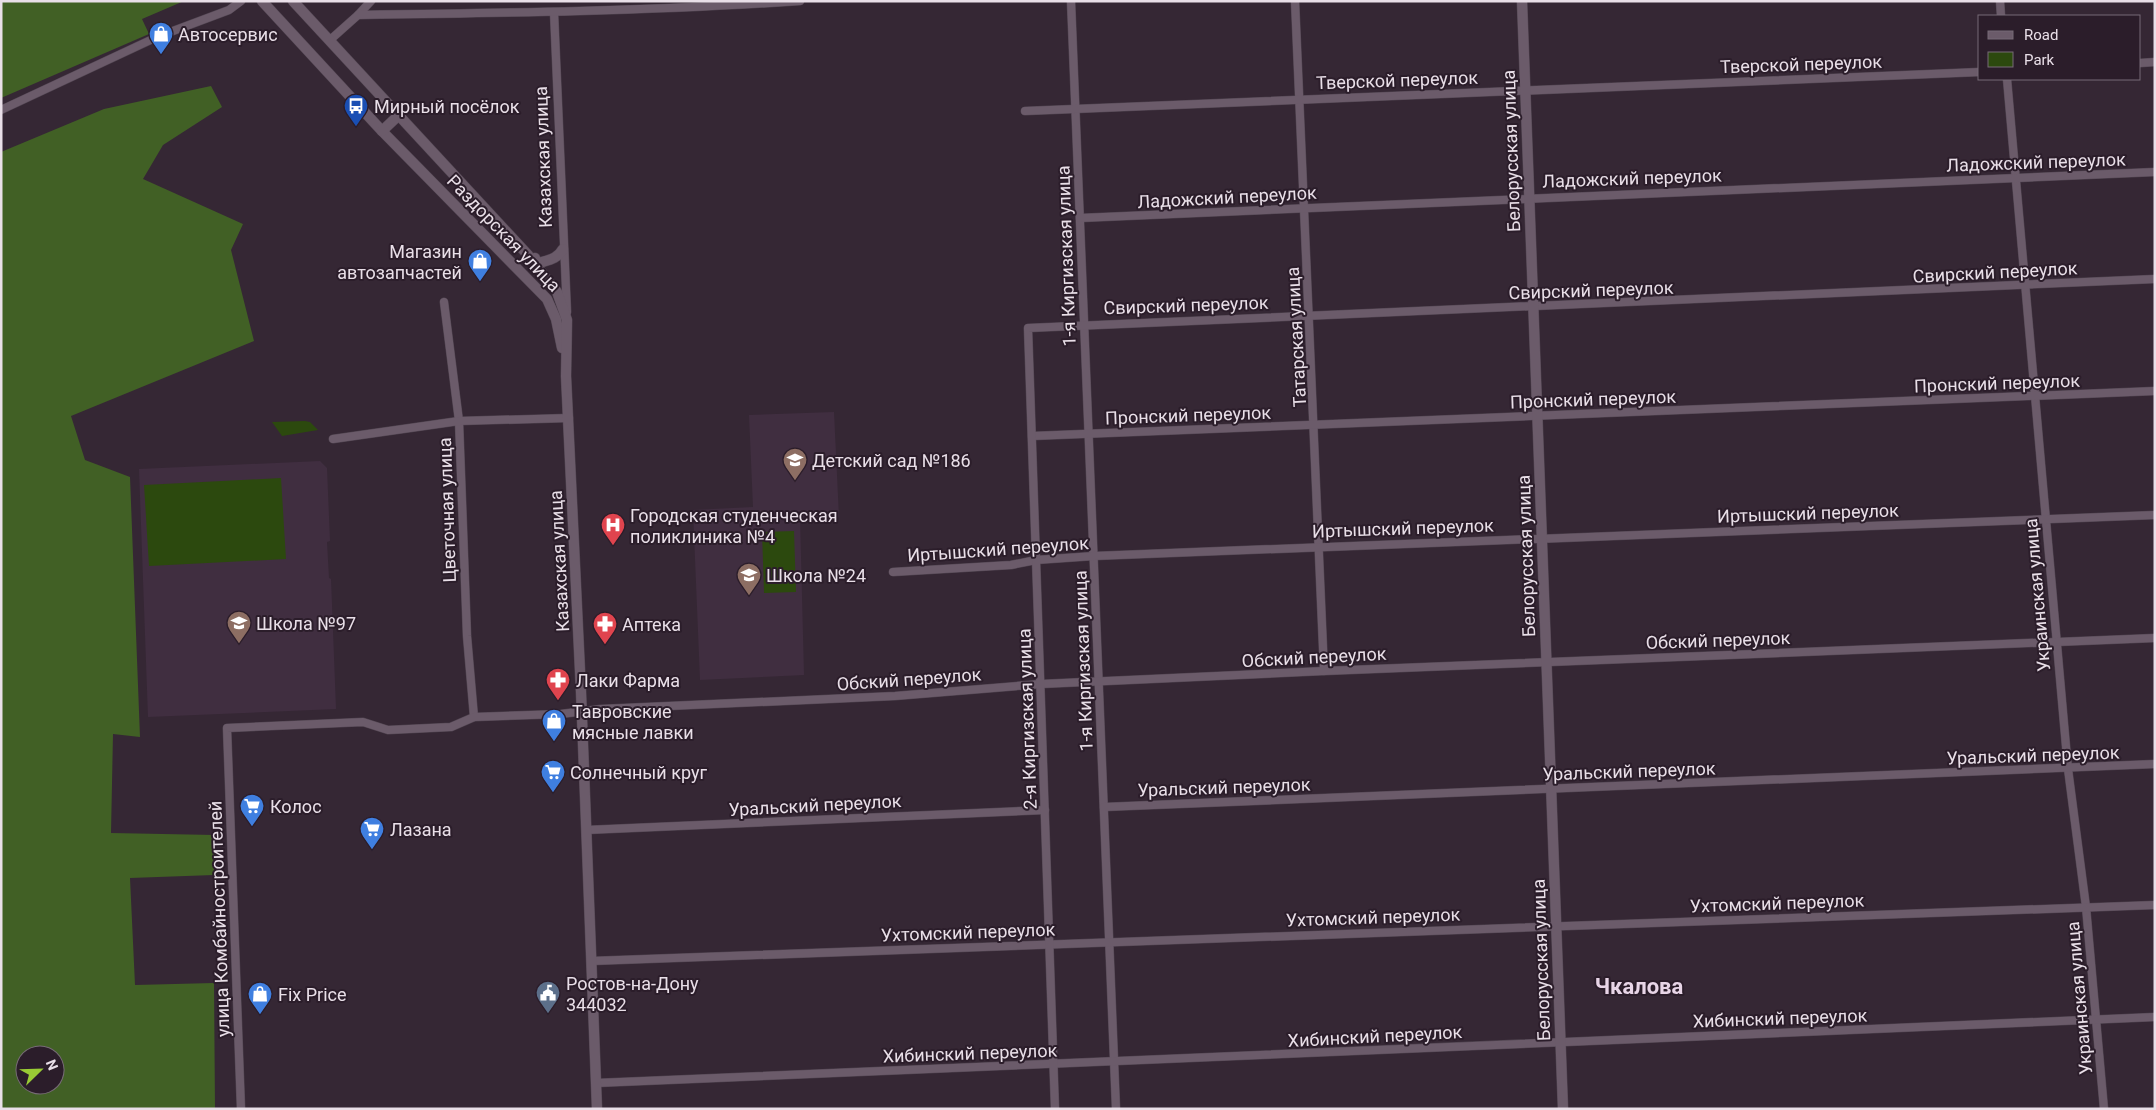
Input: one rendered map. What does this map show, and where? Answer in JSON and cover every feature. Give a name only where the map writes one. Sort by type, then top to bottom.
[{"type":"main road","name":"Раздорская улица","points":[[262,1],[382,131],[547,299],[556,319],[566,376]]},
{"type":"main road","name":"Раздорская улица","points":[[293,1],[536,264],[557,292],[567,320]]},
{"type":"main road","name":"Белорусская улица","points":[[1522,1],[1563,1109]]},
{"type":"main road","points":[[382,131],[399,115]]},
{"type":"main road","points":[[536,264],[556,258],[563,249]]},
{"type":"main road","name":"Казахская улица","points":[[567,320],[566,376],[582,711],[597,1109]]},
{"type":"street","points":[[1,110],[157,37],[229,10],[241,1]]},
{"type":"street","points":[[330,40],[371,1]]},
{"type":"street","points":[[358,15],[554,12],[800,1]]},
{"type":"street","name":"1-я Киргизская улица","points":[[1071,1],[1116,1109]]},
{"type":"street","name":"Татарская улица","points":[[1296,1],[1324,671]]},
{"type":"street","points":[[2000,1],[2002,15]]},
{"type":"street","name":"Казахская улица","points":[[554,12],[567,320]]},
{"type":"street","points":[[2141,63],[2155,62]]},
{"type":"street","name":"Тверской переулок","points":[[1025,111],[1300,98],[1978,72]]},
{"type":"street","name":"Украинская улица","points":[[2007,80],[2068,769],[2086,907],[2104,1109]]},
{"type":"street","name":"Ладожский переулок","points":[[1080,218],[2155,172]]},
{"type":"street","name":"Свирский переулок","points":[[1028,328],[1084,324],[1533,307],[2155,279]]},
{"type":"street","name":"Цветочная улица","points":[[444,302],[459,422],[467,636],[474,717]]},
{"type":"street","name":"2-я Киргизская улица","points":[[1028,328],[1055,1109]]},
{"type":"street","name":"Пронский переулок","points":[[1032,436],[2155,391]]},
{"type":"street","points":[[333,439],[459,422],[569,418]]},
{"type":"street","name":"Иртышский переулок","points":[[893,572],[1094,556],[1542,537],[2155,515]]},
{"type":"street","name":"Обский переулок","points":[[227,728],[363,722],[388,730],[442,728],[459,725],[474,717],[610,708],[896,696],[1041,684],[2155,638]]},
{"type":"street","name":"улица Комбайностроителей","points":[[227,728],[241,1109]]},
{"type":"street","name":"Уральский переулок","points":[[1104,807],[2155,764]]},
{"type":"street","name":"Уральский переулок","points":[[586,830],[1045,810]]},
{"type":"street","name":"Ухтомский переулок","points":[[591,961],[2155,905]]},
{"type":"street","name":"Хибинский переулок","points":[[596,1083],[2155,1017]]},
{"type":"shaded area","name":"Школа №24","points":[[834,412],[839,517],[800,517],[804,675],[700,680],[693,510],[753,507],[749,415]]},
{"type":"shaded area","name":"Школа №97","points":[[320,461],[327,468],[330,541],[327,542],[329,578],[331,579],[336,709],[148,717],[139,469]]},
{"type":"green space","points":[[1,1],[184,1],[142,19],[149,34],[1,98]]},
{"type":"green space","points":[[211,86],[222,107],[163,145],[143,179],[243,224],[231,250],[254,341],[71,416],[85,460],[130,477],[140,737],[113,734],[111,833],[215,835],[214,875],[130,878],[135,985],[214,983],[215,1109],[1,1109],[1,152],[104,109]]},
{"type":"green space","points":[[272,422],[310,422],[318,430],[282,436]]},
{"type":"green space","points":[[281,478],[286,559],[149,566],[144,485]]},
{"type":"green space","points":[[794,531],[796,592],[764,593],[762,532]]},
{"type":"place","name":"Автосервис","points":[[161,55]]},
{"type":"place","name":"Мирный посёлок","points":[[356,127]]},
{"type":"place","name":"Магазин автозапчастей","points":[[480,282]]},
{"type":"place","name":"Детский сад №186","points":[[795,481]]},
{"type":"place","name":"Городская студенческая поликлиника №4","points":[[613,546]]},
{"type":"place","name":"Школа №24","points":[[749,596]]},
{"type":"place","name":"Школа №97","points":[[239,644]]},
{"type":"place","name":"Аптека","points":[[605,645]]},
{"type":"place","name":"Лаки Фарма","points":[[558,701]]},
{"type":"place","name":"Тавровские мясные лавки","points":[[554,742]]},
{"type":"place","name":"Солнечный круг","points":[[553,793]]},
{"type":"place","name":"Колос","points":[[252,827]]},
{"type":"place","name":"Лазана","points":[[372,850]]},
{"type":"place","name":"Ростов-на-Дону 344032","points":[[548,1014]]},
{"type":"place","name":"Fix Price","points":[[260,1015]]},
{"type":"district","name":"Чкалова","points":[[1639,986]]}]
